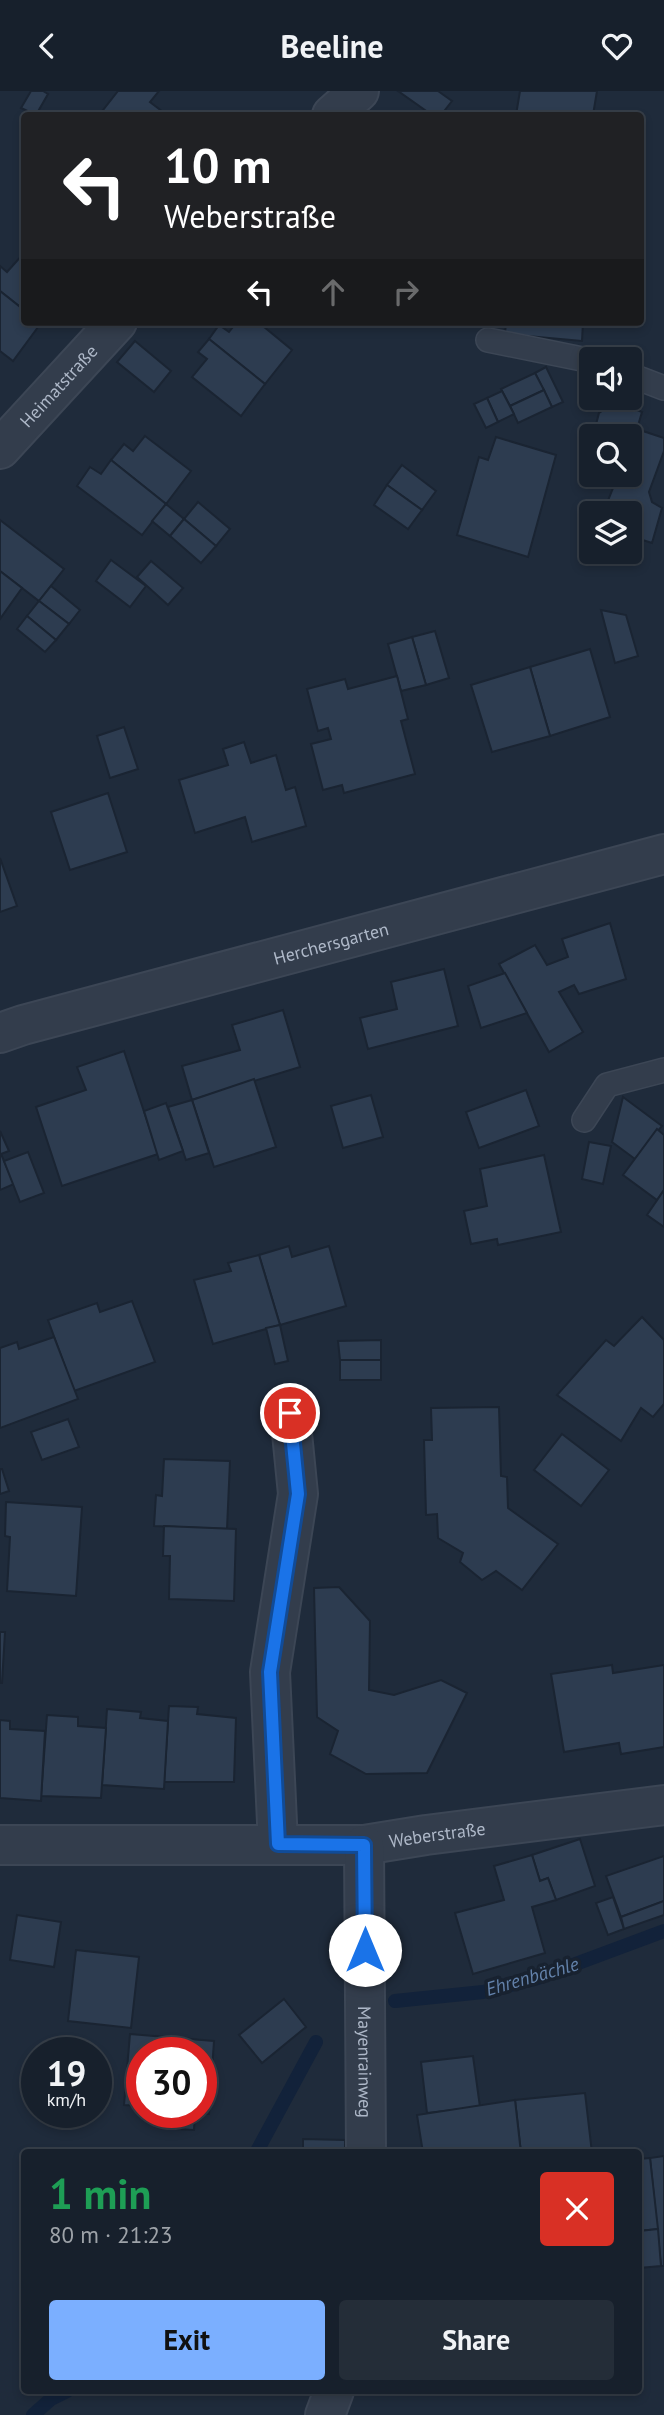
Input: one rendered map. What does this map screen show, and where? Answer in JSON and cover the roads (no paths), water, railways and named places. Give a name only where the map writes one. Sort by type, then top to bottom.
[{"type":"street","points":[[334,112],[359,91]]},
{"type":"street","name":"Heimatstraße","points":[[0,449],[113,326]]},
{"type":"street","name":"Herchersgarten","points":[[0,1033],[664,854]]},
{"type":"street","points":[[278,1844],[270,1672],[298,1494],[290,1413]]},
{"type":"street","name":"Weberstraße","points":[[0,1845],[364,1845],[664,1805]]},
{"type":"street","name":"Mayenrainweg","points":[[364,1845],[366,2149]]},
{"type":"street","points":[[325,2415],[333,2394]]},
{"type":"lane","points":[[488,340],[579,358]]},
{"type":"lane","points":[[642,380],[664,388]]},
{"type":"lane","points":[[584,1120],[607,1085],[664,1070]]},
{"type":"waterway","name":"Ehrenbächle","points":[[395,2001],[483,1992],[538,1978],[664,1931]]},
{"type":"waterway","name":"Ehrenbächle","points":[[258,2149],[316,2042]]},
{"type":"waterway","name":"Ehrenbächle","points":[[33,2415],[61,2394]]}]
